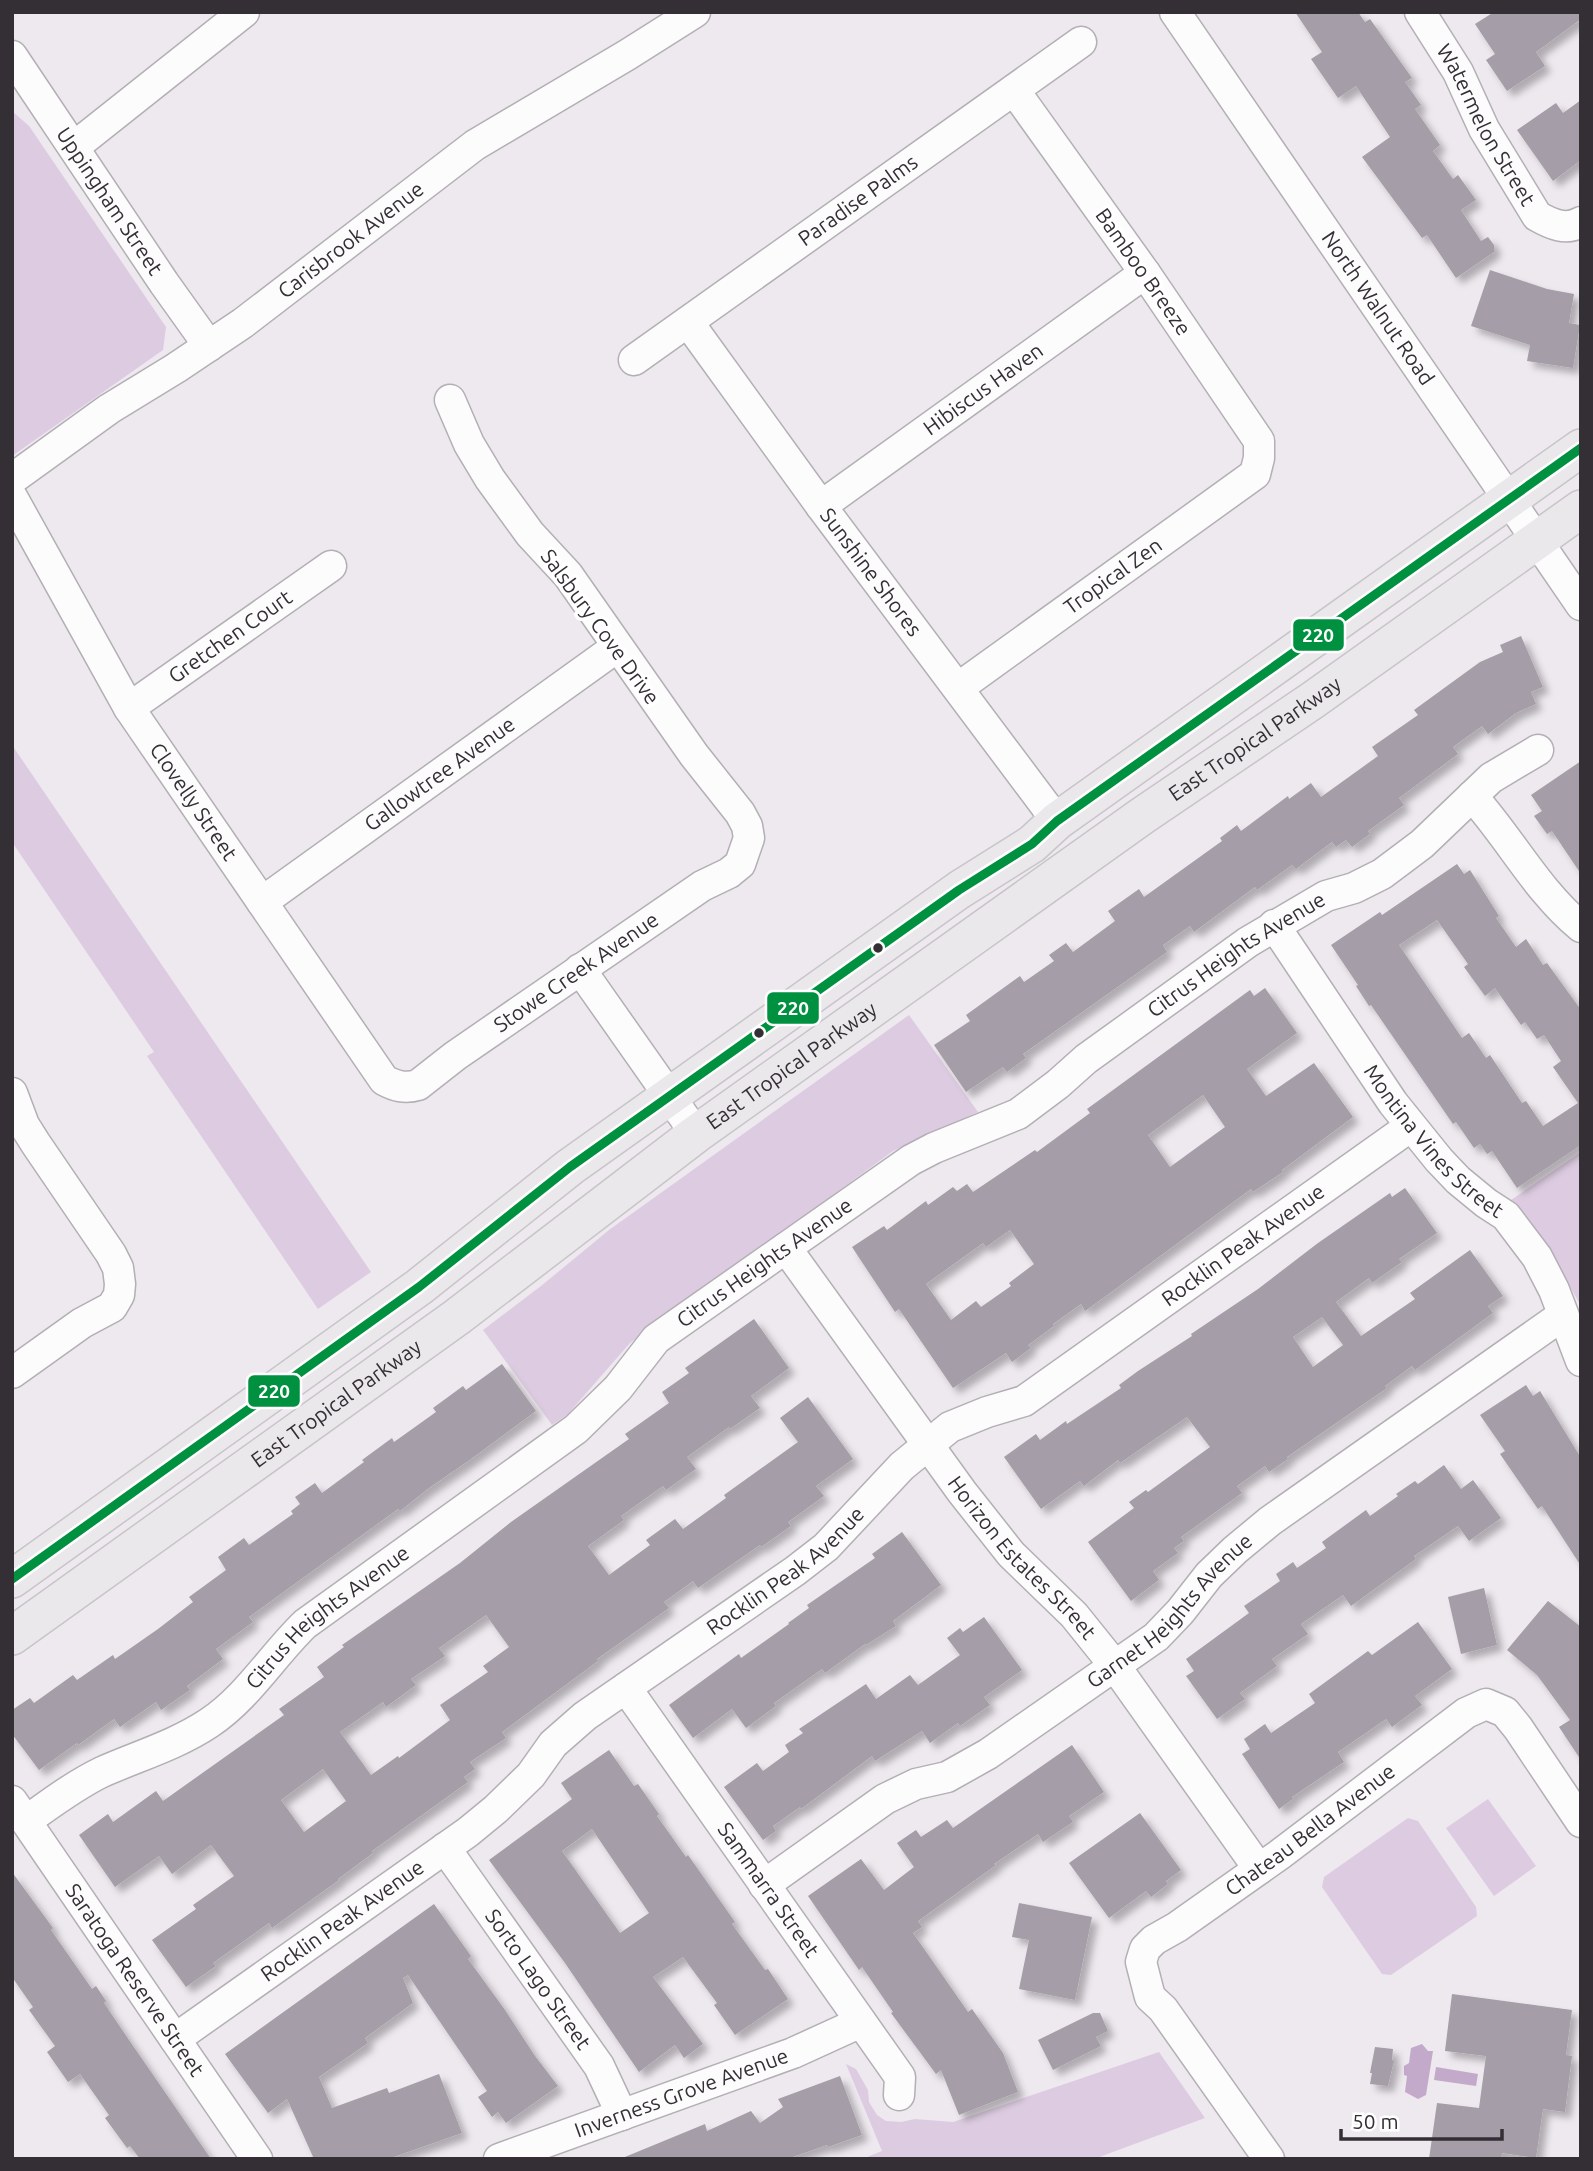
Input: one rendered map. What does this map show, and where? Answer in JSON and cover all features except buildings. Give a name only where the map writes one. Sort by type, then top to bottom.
[{"type":"main road","points":[[12,1579],[419,1287],[543,1187],[669,1096],[959,890],[1032,844],[1057,821],[1581,448]]},
{"type":"main road","name":"East Tropical Parkway","points":[[12,1636],[457,1317],[696,1135],[1142,816],[1313,700],[1581,509]]},
{"type":"street","points":[[74,147],[244,12]]},
{"type":"street","name":"Carisbrook Avenue","points":[[12,479],[109,410],[209,346],[475,145],[695,12]]},
{"type":"street","name":"North Walnut Road","points":[[1175,12],[1581,605]]},
{"type":"street","name":"Watermelon Street","points":[[1422,13],[1458,72],[1484,129],[1537,216],[1550,223],[1571,224]]},
{"type":"street","name":"Paradise Palms","points":[[634,359],[1081,42]]},
{"type":"street","name":"Uppingham Street","points":[[12,56],[209,346]]},
{"type":"street","name":"Bamboo Breeze","points":[[1014,90],[1145,273],[1259,441],[1259,458]]},
{"type":"street","name":"Hibiscus Haven","points":[[821,506],[1145,273]]},
{"type":"street","name":"Sunshine Shores","points":[[688,323],[1057,821]]},
{"type":"street","name":"Salsbury Cove Drive","points":[[450,400],[469,444],[490,479],[530,534],[568,575],[694,755],[740,813],[747,826],[749,838],[745,852]]},
{"type":"street","name":"Tropical Zen","points":[[958,688],[1255,474],[1259,458]]},
{"type":"street","name":"Clovelly Street","points":[[12,497],[129,708],[384,1080],[402,1087]]},
{"type":"street","name":"Gretchen Court","points":[[129,708],[331,566]]},
{"type":"street","name":"Gallowtree Avenue","points":[[262,902],[617,647]]},
{"type":"street","name":"Citrus Heights Avenue","points":[[19,1811],[100,1773],[156,1752],[209,1723],[248,1689],[305,1624],[576,1429],[618,1388],[656,1339],[911,1160],[1018,1114],[1086,1059],[1248,942],[1326,896],[1354,888],[1382,874],[1422,844],[1491,778],[1538,750]]},
{"type":"street","points":[[1472,796],[1496,822],[1566,915],[1581,927]]},
{"type":"street","name":"Stowe Creek Avenue","points":[[402,1087],[418,1086],[455,1056],[580,969],[702,886],[729,873],[740,864],[745,852]]},
{"type":"street","name":"Montina Vines Street","points":[[1275,925],[1411,1126],[1458,1180],[1506,1216],[1537,1257],[1554,1290],[1581,1362]]},
{"type":"street","points":[[580,969],[696,1135]]},
{"type":"street","points":[[12,1093],[24,1125],[111,1254],[118,1268],[121,1284],[119,1295],[112,1307],[82,1323],[12,1373]]},
{"type":"street","name":"Rocklin Peak Avenue","points":[[175,2039],[445,1849],[496,1809],[531,1775],[553,1744],[585,1716],[826,1547],[888,1479],[950,1427],[1024,1401],[1411,1126]]},
{"type":"street","name":"Horizon Estates Street","points":[[786,1248],[927,1446],[1011,1554],[1074,1615],[1115,1665],[1259,1869]]},
{"type":"street","name":"Garnet Heights Avenue","points":[[764,1885],[885,1798],[916,1784],[947,1777],[988,1754],[1156,1637],[1209,1575],[1269,1521],[1563,1315]]},
{"type":"street","name":"Sammarra Street","points":[[626,1688],[900,2077],[899,2095]]},
{"type":"street","name":"Chateau Bella Avenue","points":[[1269,2159],[1163,2009],[1150,1997],[1141,1962],[1146,1949],[1154,1940],[1177,1927],[1259,1869],[1466,1713],[1486,1704],[1505,1712],[1581,1822]]},
{"type":"street","name":"Saratoga Reserve Street","points":[[19,1811],[257,2159]]},
{"type":"street","name":"Sorto Lago Street","points":[[445,1849],[599,2066],[622,2115]]},
{"type":"street","name":"Inverness Grove Avenue","points":[[499,2159],[793,2053],[861,2022]]},
{"type":"shaded area","points":[[12,111],[29,126],[166,327],[163,350],[12,456]]},
{"type":"shaded area","points":[[12,745],[371,1272],[318,1309],[147,1056],[154,1052],[12,842]]},
{"type":"shaded area","points":[[909,1015],[978,1112],[893,1151],[630,1343],[568,1414],[552,1425],[483,1330],[609,1230]]},
{"type":"shaded area","points":[[1581,1152],[1581,1306],[1560,1269],[1508,1202]]},
{"type":"shaded area","points":[[1488,1799],[1536,1866],[1494,1896],[1446,1828]]},
{"type":"shaded area","points":[[1408,1818],[1418,1821],[1476,1907],[1477,1916],[1391,1975],[1382,1974],[1322,1887],[1324,1877]]},
{"type":"shaded area","points":[[1422,2044],[1428,2051],[1433,2051],[1426,2095],[1418,2099],[1405,2092],[1407,2076],[1404,2075],[1404,2066],[1409,2063],[1411,2048]]},
{"type":"shaded area","points":[[1159,2052],[1205,2118],[1094,2159],[862,2159],[882,2151],[846,2064],[856,2069],[868,2090],[869,2102],[877,2115],[886,2121],[915,2119],[953,2122]]},
{"type":"shaded area","points":[[1436,2067],[1478,2074],[1476,2086],[1434,2080]]},
{"type":"transit line","name":"220","points":[[12,1579],[419,1287],[570,1167],[959,890],[1032,844],[1057,821],[1581,448]]}]
